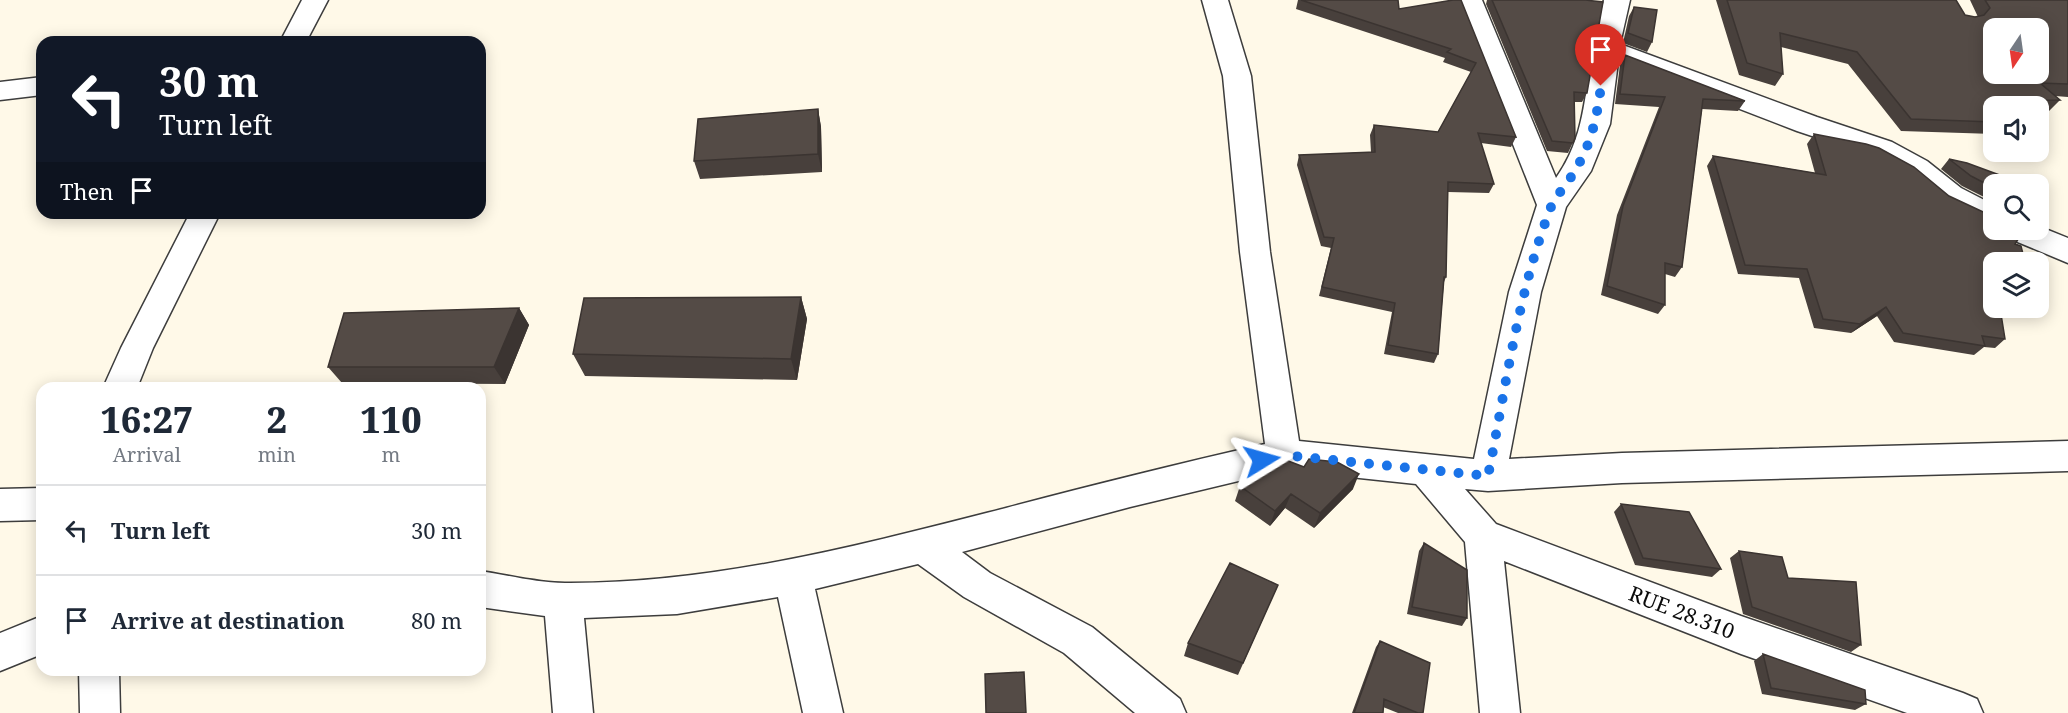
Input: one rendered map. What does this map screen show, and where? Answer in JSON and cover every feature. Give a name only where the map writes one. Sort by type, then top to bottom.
[{"type":"street","points":[[296,36],[315,0]]},
{"type":"street","points":[[1215,0],[1237,76],[1255,252],[1284,455]]},
{"type":"street","points":[[1469,0],[1552,205]]},
{"type":"street","points":[[1488,476],[1525,292],[1552,205],[1576,171],[1591,140],[1596,124],[1606,48],[1617,0]]},
{"type":"street","points":[[1606,48],[1807,124],[1882,149],[1917,168],[1951,196],[1983,212]]},
{"type":"street","points":[[0,91],[36,87]]},
{"type":"street","points":[[123,382],[137,348],[202,219]]},
{"type":"street","points":[[2041,240],[2067,252]]},
{"type":"street","points":[[486,590],[563,601],[677,596],[793,576],[923,546],[1130,491],[1284,455],[1488,476],[1622,468],[2068,456]]},
{"type":"street","name":"RUE 28.310","points":[[1427,471],[1483,536],[1741,635],[1963,713]]},
{"type":"street","points":[[0,505],[36,504]]},
{"type":"street","points":[[1483,536],[1500,712]]},
{"type":"street","points":[[923,546],[978,585],[1078,640],[1166,713]]},
{"type":"street","points":[[793,576],[823,713]]},
{"type":"street","points":[[563,601],[573,713]]},
{"type":"street","points":[[0,652],[36,638]]},
{"type":"street","points":[[99,676],[99,712]]},
{"type":"building","points":[[1301,0],[1398,0],[1399,9],[1461,0],[1516,137],[1478,133],[1494,184],[1448,182],[1446,277],[1444,277],[1438,354],[1388,345],[1395,303],[1322,287],[1334,238],[1324,237],[1299,155],[1375,152],[1374,125],[1438,132],[1476,63],[1447,52],[1451,49]]},
{"type":"building","points":[[1492,0],[1603,2],[1587,93],[1574,92],[1575,138],[1573,143],[1552,141]]},
{"type":"building","points":[[1727,0],[1956,0],[1965,15],[1975,17],[1984,15],[1990,8],[1985,0],[2068,0],[2068,84],[2049,83],[2049,18],[1983,18],[1983,84],[2041,84],[2060,100],[2049,100],[2049,96],[1983,96],[1983,122],[1911,119],[1857,52],[1780,33],[1783,74],[1747,63]]},
{"type":"building","points":[[1634,7],[1657,10],[1652,42],[1628,33]]},
{"type":"building","points":[[1625,55],[1745,101],[1703,99],[1682,267],[1665,263],[1665,305],[1607,286],[1623,206],[1665,97],[1620,94]]},
{"type":"building","points":[[818,109],[818,154],[694,161],[698,119]]},
{"type":"building","points":[[1814,134],[1879,148],[1914,167],[1949,196],[1983,212],[1983,240],[2018,240],[2015,244],[2021,246],[2022,252],[1983,252],[1983,318],[2002,318],[2005,339],[1982,336],[1985,346],[1903,333],[1886,307],[1860,324],[1823,319],[1807,269],[1745,265],[1713,156],[1826,175]]},
{"type":"building","points":[[1949,159],[1997,174],[1983,174],[1983,182]]},
{"type":"building","points":[[801,297],[791,359],[573,354],[584,298]]},
{"type":"building","points":[[519,308],[494,367],[328,367],[344,313]]},
{"type":"building","points":[[1283,459],[1304,467],[1309,459],[1337,462],[1359,474],[1320,513],[1291,494],[1275,511],[1240,486],[1253,466]]},
{"type":"building","points":[[1621,504],[1689,512],[1721,569],[1643,558]]},
{"type":"building","points":[[1424,543],[1467,570],[1467,618],[1412,607]]},
{"type":"building","points":[[1739,551],[1782,557],[1788,578],[1856,582],[1861,645],[1752,607]]},
{"type":"building","points":[[1230,563],[1278,585],[1243,663],[1188,643]]},
{"type":"building","points":[[1380,641],[1430,663],[1423,713],[1384,699],[1383,713],[1354,713]]},
{"type":"building","points":[[1763,654],[1865,690],[1866,704],[1771,688]]},
{"type":"building","points":[[1024,672],[1026,713],[986,713],[985,674]]},
{"type":"route","points":[[1262,460],[1284,455],[1488,476],[1525,292],[1552,205],[1576,171],[1588,147],[1596,124],[1601,86]]}]
